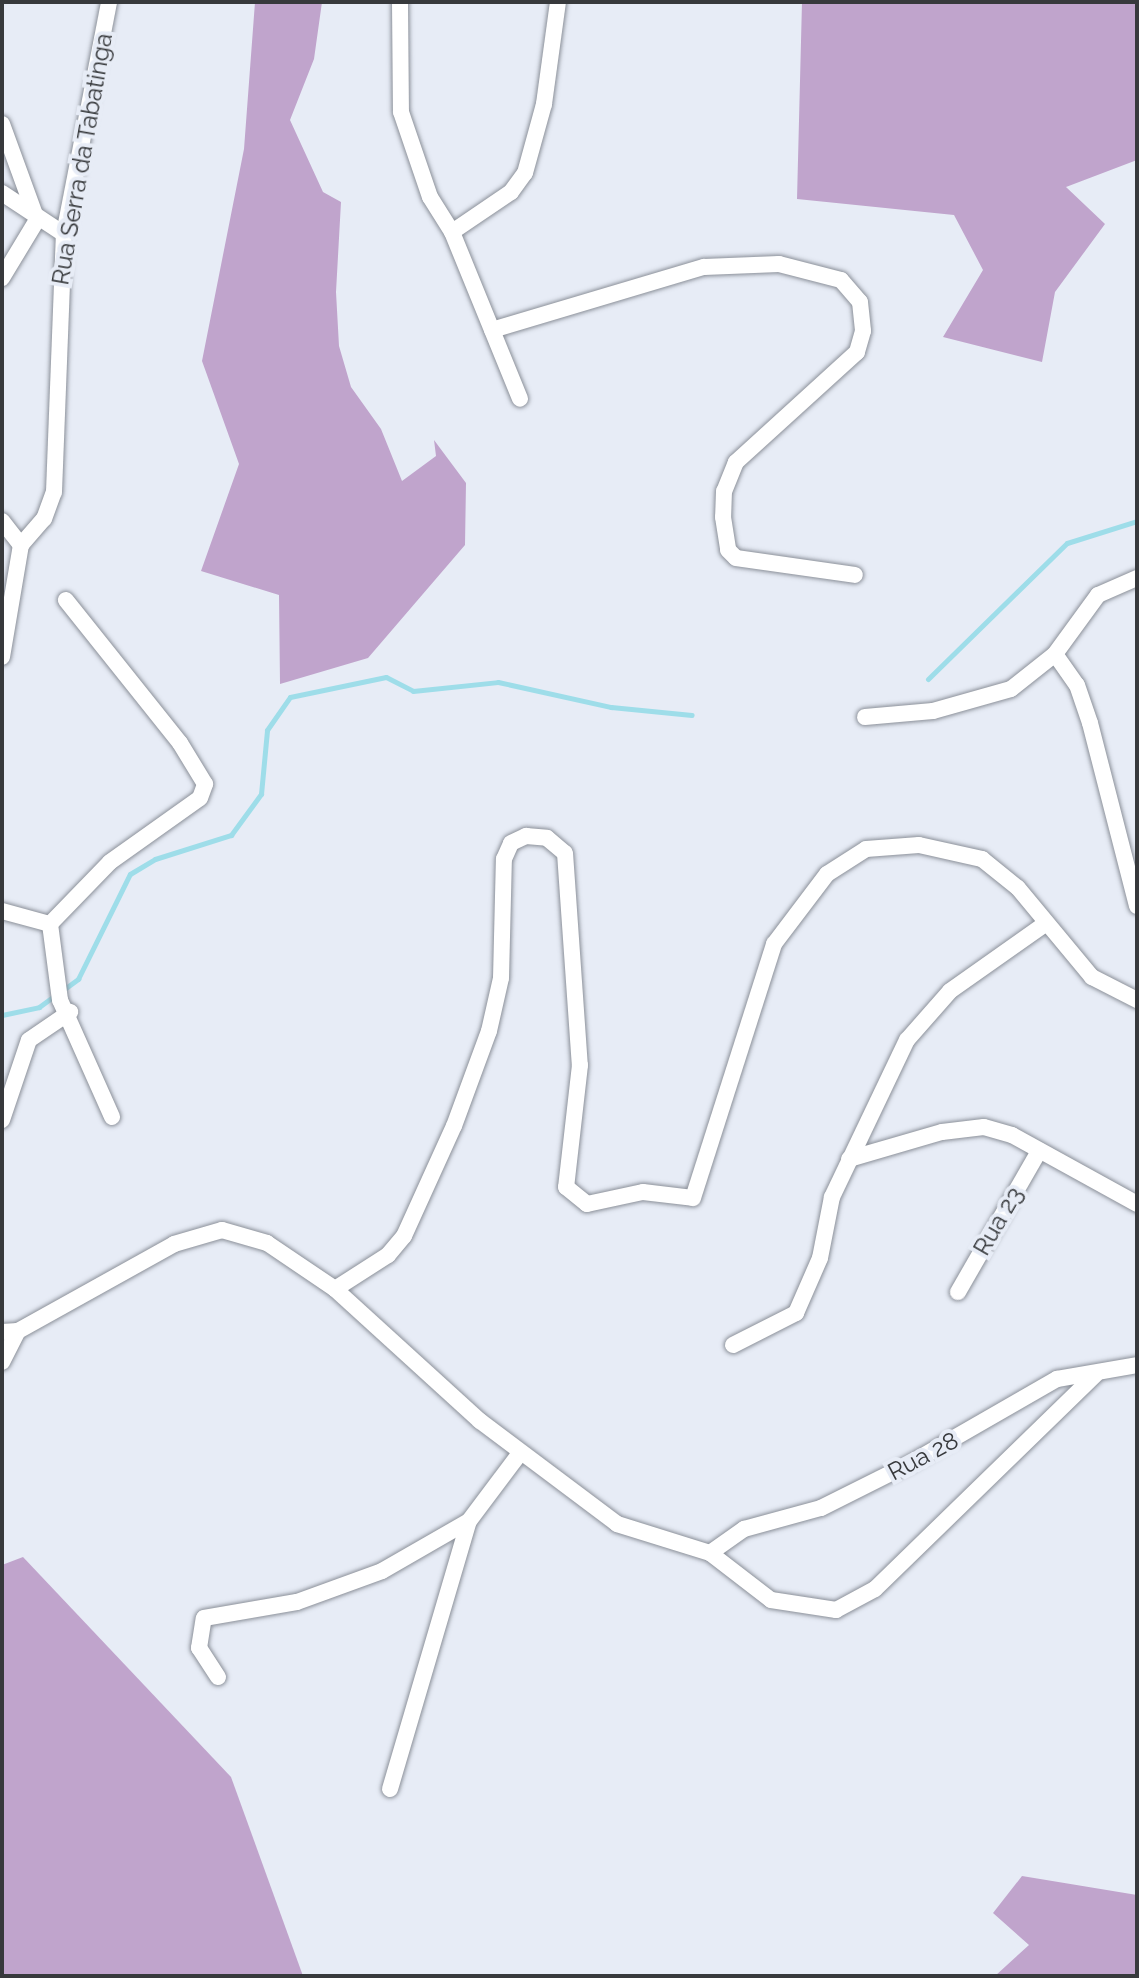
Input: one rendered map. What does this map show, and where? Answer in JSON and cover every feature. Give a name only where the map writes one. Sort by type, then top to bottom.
[{"type":"street","name":"Rua Serra da Tabatinga","points":[[21,545],[44,519],[55,481],[55,347],[64,234],[109,2]]},
{"type":"street","points":[[400,2],[401,112],[430,197],[452,232],[520,399]]},
{"type":"street","points":[[452,232],[511,192],[525,173],[544,104],[558,2]]},
{"type":"street","points":[[2,124],[37,220]]},
{"type":"street","points":[[2,193],[37,220],[64,234]]},
{"type":"street","points":[[2,278],[37,220]]},
{"type":"street","points":[[492,330],[704,267],[779,264],[841,280],[860,302],[863,331],[857,352],[736,462],[724,491],[723,517],[728,550],[736,558],[855,575]]},
{"type":"street","points":[[2,521],[21,545],[2,657]]},
{"type":"street","points":[[865,717],[933,711],[990,697],[1027,680],[1055,654],[1081,609],[1112,585],[1137,578]]},
{"type":"street","points":[[50,924],[110,862],[200,798],[205,784],[192,759],[66,600]]},
{"type":"street","points":[[1055,654],[1077,685],[1090,723],[1137,906]]},
{"type":"street","points":[[335,1289],[388,1255],[404,1236],[454,1126],[501,978],[504,859],[511,843],[526,836],[547,838],[565,853],[580,1065],[566,1187],[572,1197],[587,1204],[643,1192],[693,1198],[774,944],[819,882],[866,849],[919,845],[982,859],[1012,882],[1092,977],[1137,1000]]},
{"type":"street","points":[[2,911],[50,924]]},
{"type":"street","points":[[50,924],[56,977],[65,1006],[112,1117]]},
{"type":"street","points":[[733,1345],[796,1313],[849,1159],[895,1059],[921,1022],[950,991],[1045,924]]},
{"type":"street","points":[[2,1120],[29,1040],[65,1006]]},
{"type":"street","points":[[849,1159],[962,1128],[1000,1130],[1137,1204]]},
{"type":"street","name":"Rua 23","points":[[958,1292],[1039,1151]]},
{"type":"street","points":[[2,1362],[10,1332],[174,1244],[222,1230],[267,1243],[335,1289],[520,1453],[617,1524],[710,1553],[771,1600],[836,1610],[875,1589],[1096,1374]]},
{"type":"street","name":"Rua 28","points":[[710,1553],[744,1529],[821,1508],[897,1470],[1042,1386],[1137,1365]]},
{"type":"street","points":[[390,1789],[469,1521],[520,1453]]},
{"type":"street","points":[[218,1677],[199,1648],[204,1618],[297,1602],[382,1571],[469,1521]]},
{"type":"shaded area","points":[[255,2],[322,2],[314,59],[290,120],[323,192],[341,202],[336,292],[339,346],[351,387],[381,429],[402,481],[436,456],[434,440],[466,483],[465,545],[368,658],[280,684],[279,595],[201,571],[239,464],[202,361],[244,149]]},
{"type":"shaded area","points":[[802,2],[1135,2],[1137,160],[1066,187],[1105,224],[1055,292],[1042,362],[943,337],[983,270],[954,215],[797,199]]},
{"type":"shaded area","points":[[23,1557],[231,1777],[303,1976],[2,1976],[2,1565]]},
{"type":"shaded area","points":[[1022,1876],[1137,1895],[1137,1976],[995,1976],[1029,1945],[993,1913]]},
{"type":"waterway","points":[[928,679],[1067,543],[1137,521]]},
{"type":"waterway","points":[[63,990],[78,979],[130,874],[155,859],[231,835],[261,794],[267,730],[290,697],[386,677],[413,691],[498,682],[611,707],[692,715]]},
{"type":"waterway","points":[[2,1015],[39,1007],[54,996]]}]
